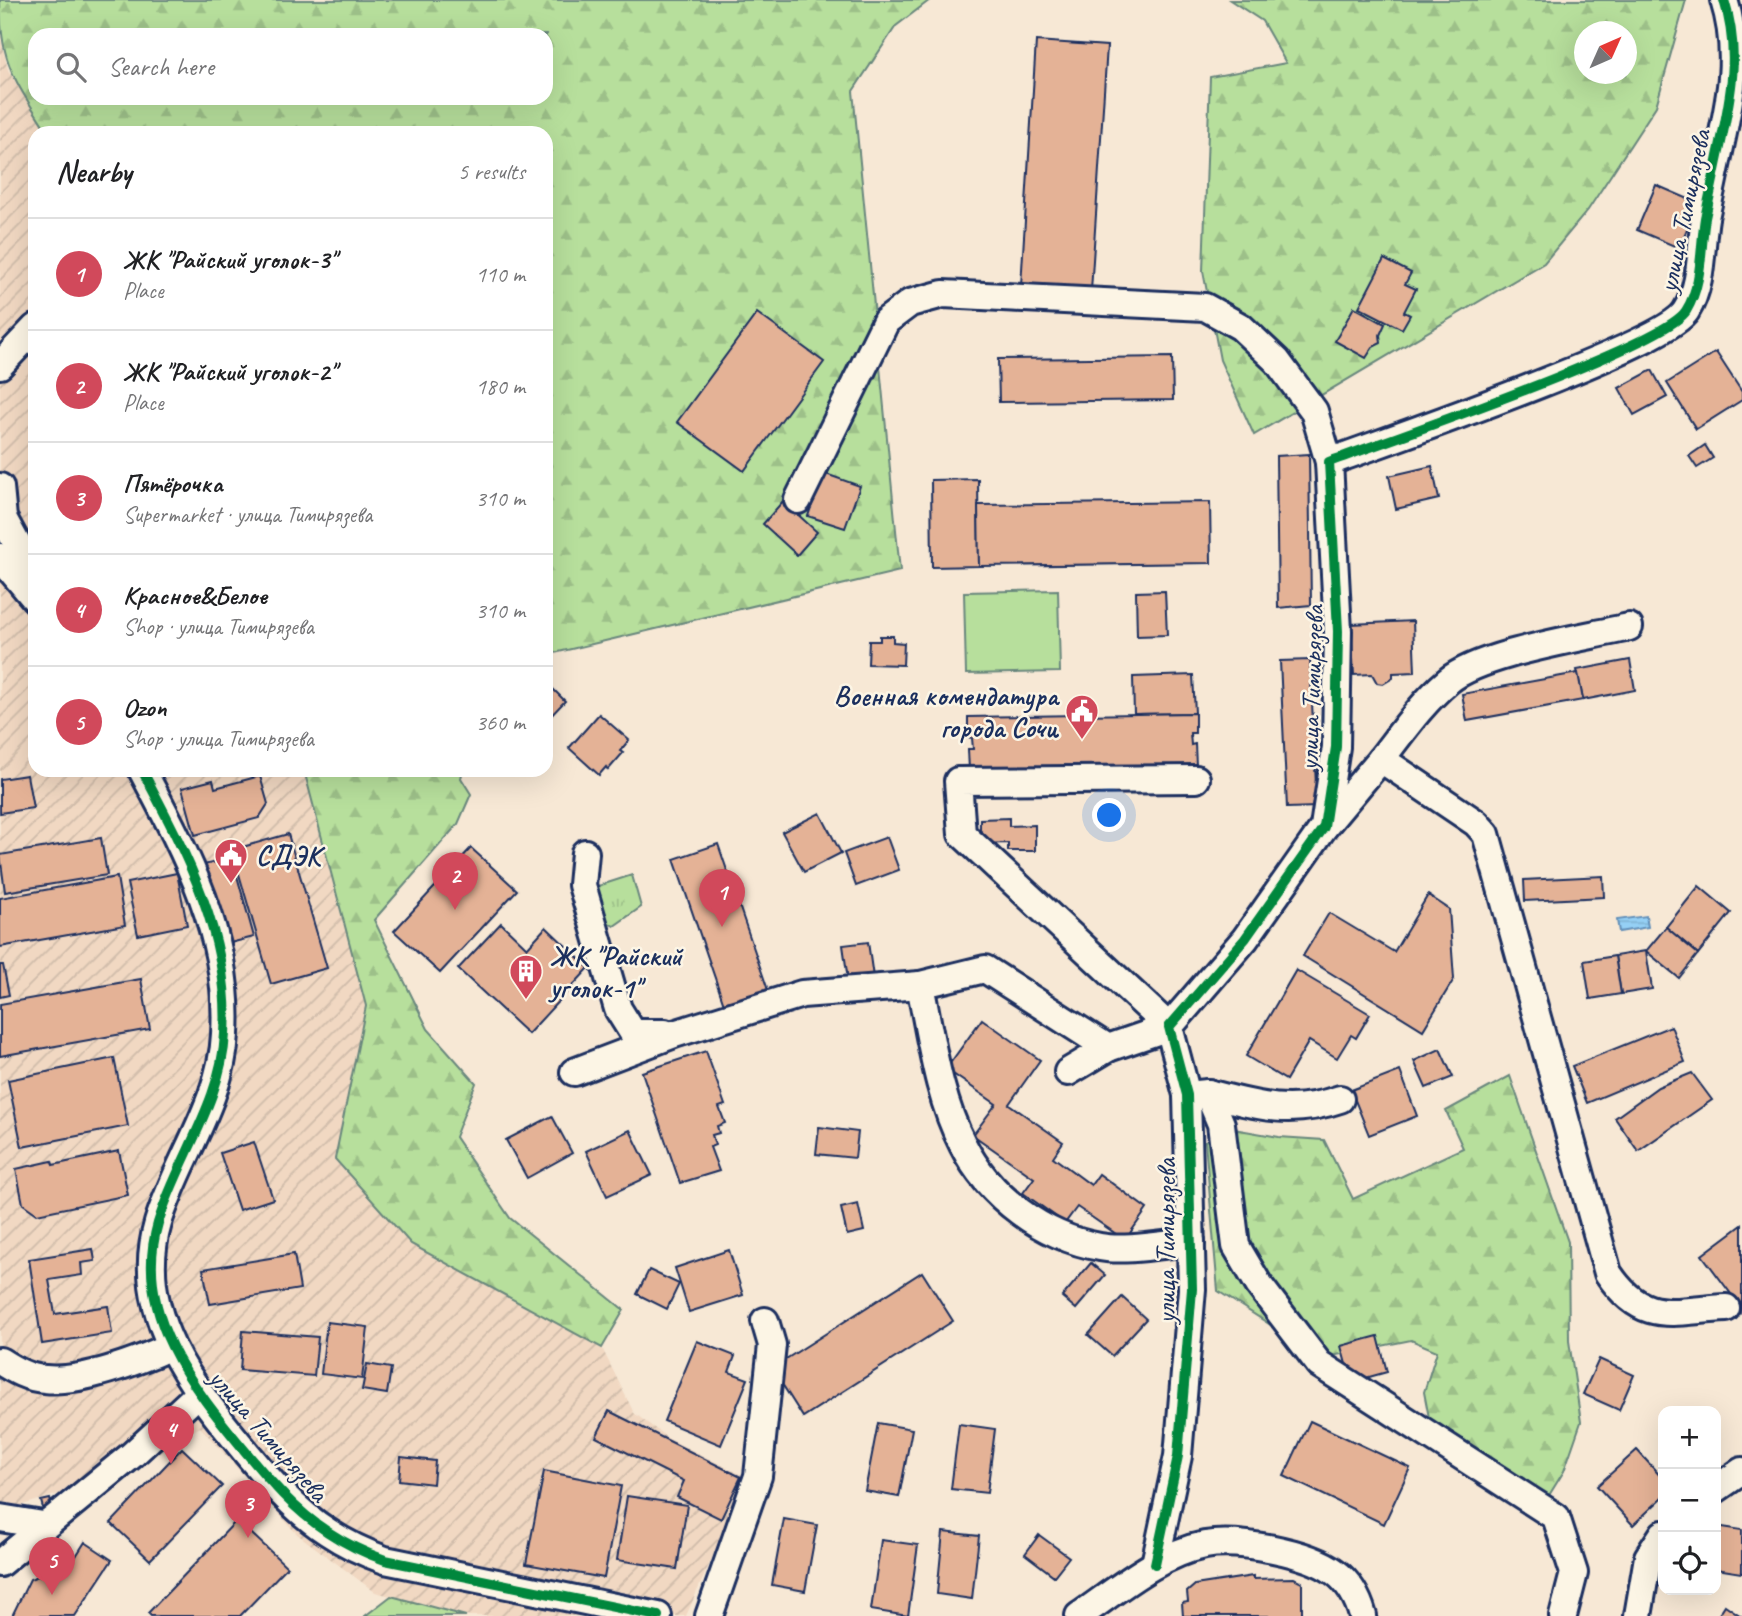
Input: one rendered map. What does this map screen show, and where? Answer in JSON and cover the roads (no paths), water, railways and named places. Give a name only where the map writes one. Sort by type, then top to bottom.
[{"type":"street","name":"улица Тимирязева","points":[[1324,827],[1336,747],[1338,644],[1329,463],[1602,358],[1668,327],[1685,314],[1694,295],[1705,221],[1738,62],[1734,22],[1724,0]]},
{"type":"street","points":[[798,500],[886,321],[911,303],[943,294],[1205,307],[1241,327],[1277,361],[1314,411],[1329,463]]},
{"type":"street","points":[[0,365],[28,335]]},
{"type":"street","points":[[0,487],[3,518],[28,564]]},
{"type":"street","points":[[0,557],[28,591]]},
{"type":"street","name":"улица Тимирязева","points":[[1155,1564],[1178,1456],[1192,1289],[1191,1242],[1198,1094],[1169,1027],[1245,939],[1324,827],[1431,698],[1450,680],[1477,663],[1629,628]]},
{"type":"street","points":[[1381,759],[1476,824],[1491,844],[1608,1273],[1633,1303],[1654,1312],[1726,1308]]},
{"type":"street","name":"улица Тимирязева","points":[[146,777],[182,843],[203,894],[225,979],[225,1036],[219,1068],[204,1115],[158,1225],[153,1263],[157,1308],[171,1346],[198,1394],[295,1507],[326,1532],[360,1550],[384,1560],[612,1611],[657,1616]]},
{"type":"street","points":[[1068,1072],[1108,1048],[1169,1027],[962,834],[958,782],[1196,779]]},
{"type":"street","points":[[585,853],[582,885],[618,1009],[633,1032],[674,1034]]},
{"type":"street","points":[[574,1072],[674,1034],[802,994],[920,985],[985,969],[1108,1048]]},
{"type":"street","points":[[920,985],[940,1083],[963,1145],[995,1192],[1044,1230],[1101,1248],[1191,1242]]},
{"type":"street","points":[[1198,1094],[1267,1109],[1314,1108],[1340,1099]]},
{"type":"street","points":[[1198,1094],[1221,1124],[1236,1246],[1259,1285],[1320,1364],[1556,1517],[1574,1573],[1563,1616]]},
{"type":"street","points":[[709,1616],[758,1476],[772,1345],[765,1321]]},
{"type":"street","points":[[0,1361],[16,1371],[48,1380],[92,1373],[171,1346]]},
{"type":"street","points":[[0,1563],[43,1525],[132,1455],[198,1394]]},
{"type":"street","points":[[1721,1486],[1742,1471]]},
{"type":"street","points":[[0,1518],[43,1525]]},
{"type":"street","points":[[1638,1616],[1648,1557],[1658,1540]]},
{"type":"street","points":[[1079,1616],[1155,1564],[1205,1545],[1244,1544],[1309,1559],[1335,1572],[1358,1597],[1363,1616]]},
{"type":"water","points":[[1646,916],[1648,927],[1619,932],[1617,920]]},
{"type":"place","name":"Военная комендатура города Сочи","points":[[1082,741]]},
{"type":"place","name":"СДЭК","points":[[231,885]]},
{"type":"place","name":"ЖК \"Райский уголок-2\"","points":[[455,910]]},
{"type":"place","name":"ЖК \"Райский уголок-3\"","points":[[722,927]]},
{"type":"place","name":"ЖК \"Райский уголок-1\"","points":[[526,1001]]},
{"type":"place","name":"Красное&Белое","points":[[171,1464]]},
{"type":"place","name":"Пятёрочка","points":[[248,1538]]},
{"type":"place","name":"Ozon","points":[[52,1595]]}]
